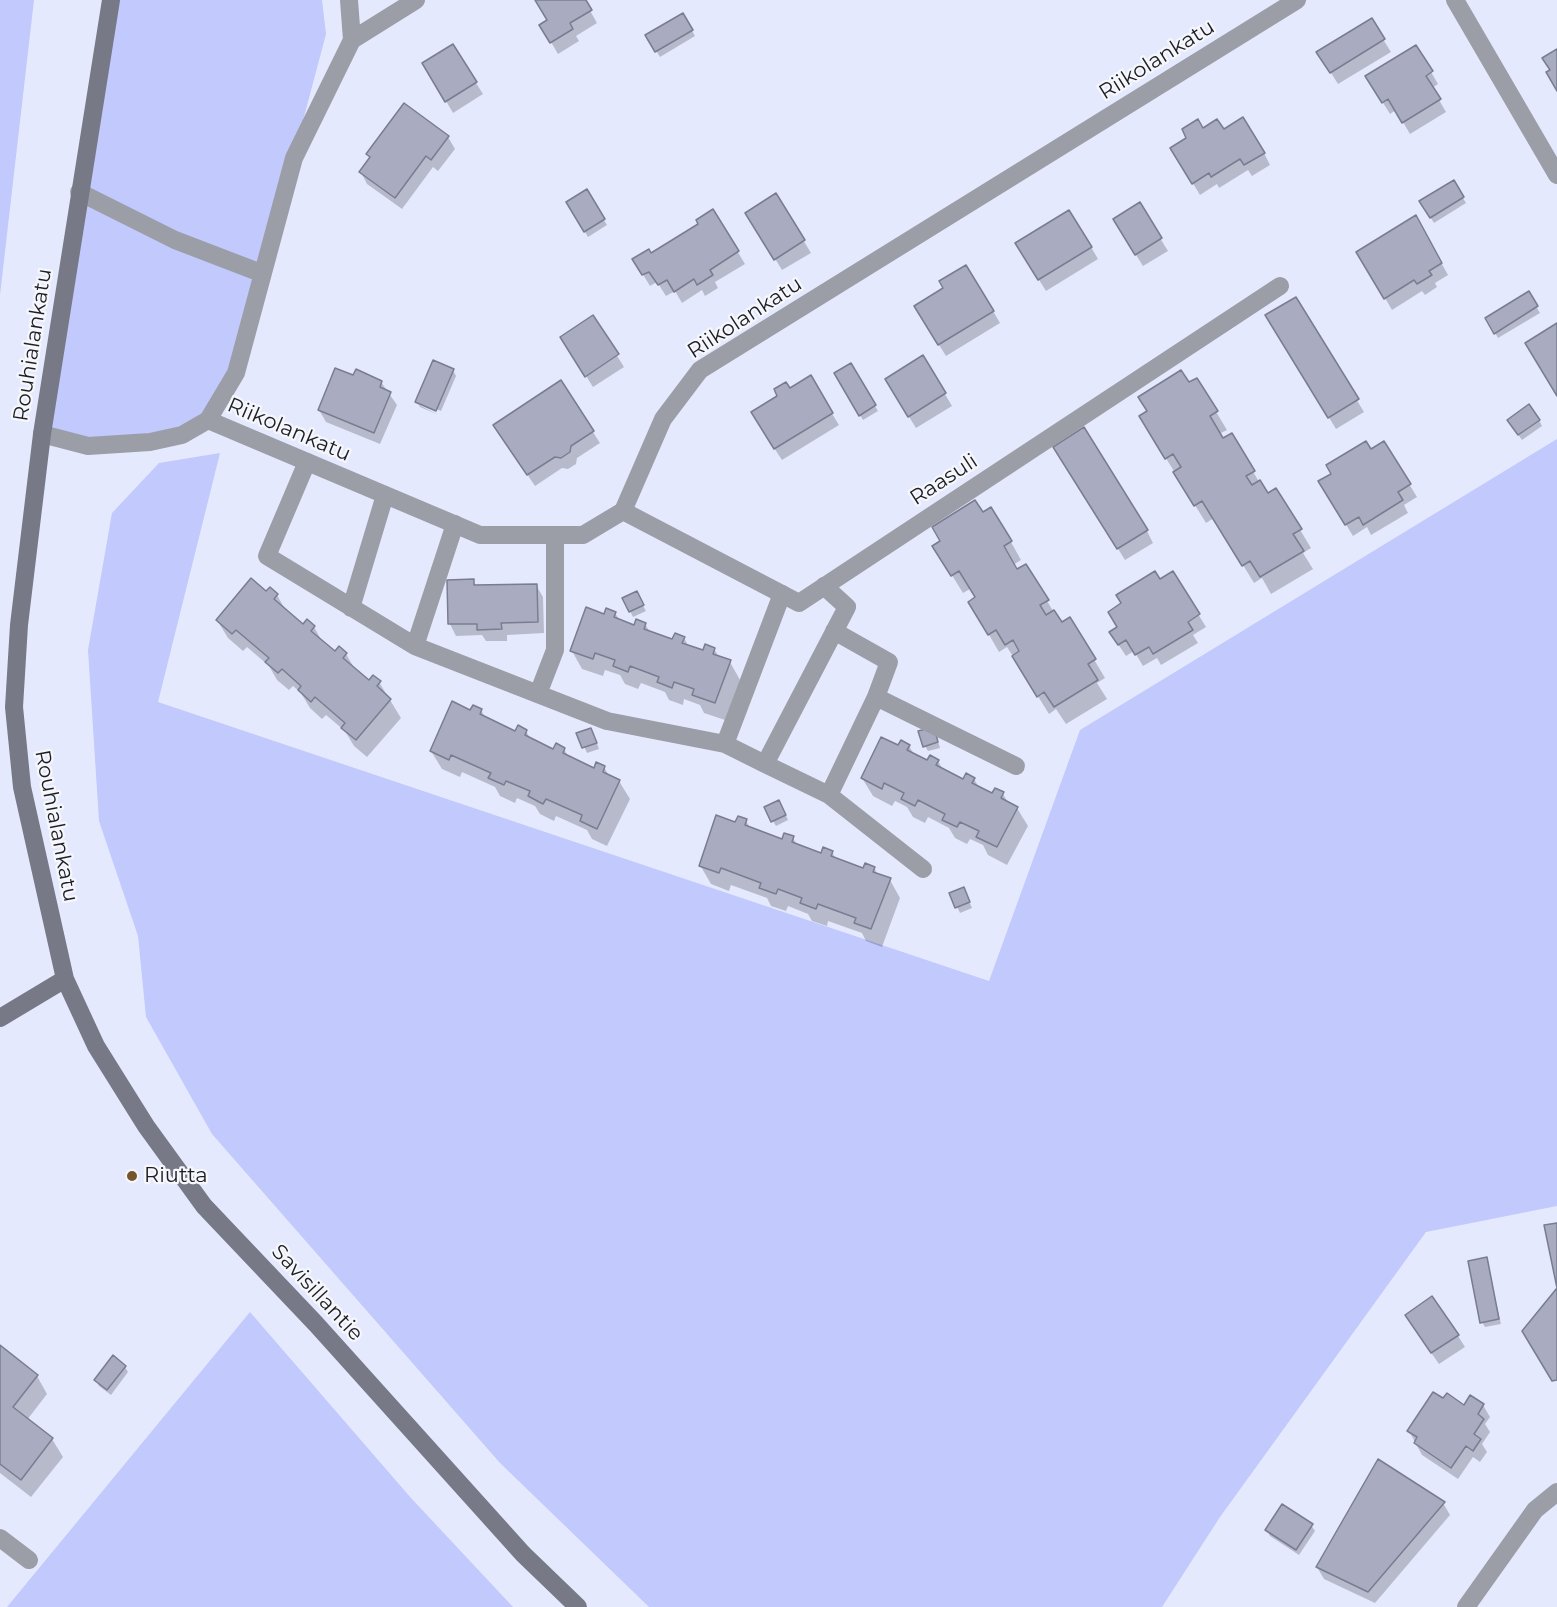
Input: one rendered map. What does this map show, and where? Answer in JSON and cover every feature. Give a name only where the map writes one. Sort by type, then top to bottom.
[{"type":"street","name":"Rouhialankatu","points":[[64,979],[22,787],[14,707],[21,603],[42,434],[111,0]]},
{"type":"street","points":[[42,434],[88,446],[150,442],[182,435],[208,420],[236,373],[261,273],[294,158],[352,40],[349,0]]},
{"type":"street","points":[[352,40],[416,0]]},
{"type":"street","name":"Riikolankatu","points":[[208,420],[480,535],[583,535],[623,511],[663,419],[700,370],[1297,0]]},
{"type":"street","points":[[1455,0],[1557,175]]},
{"type":"street","points":[[79,192],[175,240],[261,273]]},
{"type":"street","name":"Raasuli","points":[[623,511],[798,603],[1280,286]]},
{"type":"street","points":[[307,462],[267,556],[415,646],[607,721],[725,744],[829,795],[923,869]]},
{"type":"street","points":[[351,608],[385,495]]},
{"type":"street","points":[[415,646],[455,524]]},
{"type":"street","points":[[538,694],[555,650],[555,535]]},
{"type":"street","points":[[765,764],[847,607],[824,586]]},
{"type":"street","points":[[725,744],[782,594]]},
{"type":"street","points":[[829,795],[876,697],[889,662],[834,631]]},
{"type":"street","points":[[876,697],[1016,766]]},
{"type":"street","points":[[0,1018],[64,979]]},
{"type":"street","name":"Savisillantie","points":[[64,979],[96,1046],[114,1076],[146,1126],[204,1206],[316,1324],[523,1554],[578,1607]]},
{"type":"street","points":[[1466,1607],[1535,1510],[1557,1492]]},
{"type":"street","points":[[0,1538],[28,1560]]},
{"type":"shaded area","points":[[0,0],[34,0],[0,295]]},
{"type":"shaded area","points":[[111,0],[322,0],[326,34],[236,373],[208,420],[150,442],[42,434]]},
{"type":"shaded area","points":[[1557,439],[1557,1206],[1426,1232],[1220,1517],[1162,1607],[649,1607],[500,1463],[212,1134],[146,1017],[138,936],[99,821],[88,650],[112,513],[159,463],[220,453],[158,702],[989,981],[1080,730]]},
{"type":"shaded area","points":[[250,1312],[411,1498],[513,1607],[7,1607]]},
{"type":"building","points":[[535,0],[586,0],[592,10],[570,23],[573,29],[550,43],[539,25],[547,20]]},
{"type":"building","points":[[683,13],[693,30],[655,52],[645,35]]},
{"type":"building","points":[[1372,18],[1385,39],[1330,73],[1316,52]]},
{"type":"building","points":[[453,44],[477,82],[445,102],[422,63]]},
{"type":"building","points":[[1416,45],[1433,71],[1426,76],[1441,99],[1402,123],[1388,99],[1382,103],[1365,76]]},
{"type":"building","points":[[1557,49],[1557,91],[1546,72],[1550,70],[1542,58]]},
{"type":"building","points":[[404,103],[449,136],[431,160],[426,156],[395,198],[359,172],[370,157],[366,154]]},
{"type":"building","points":[[1243,117],[1265,153],[1244,165],[1240,159],[1211,177],[1209,173],[1192,184],[1170,148],[1186,138],[1182,129],[1198,119],[1203,128],[1217,119],[1224,129]]},
{"type":"building","points":[[1454,180],[1464,197],[1430,218],[1419,201]]},
{"type":"building","points":[[587,189],[605,219],[584,232],[566,202]]},
{"type":"building","points":[[776,193],[805,240],[774,260],[745,213]]},
{"type":"building","points":[[1140,202],[1162,238],[1135,255],[1113,219]]},
{"type":"building","points":[[713,209],[739,251],[710,270],[713,275],[697,285],[694,279],[674,292],[667,280],[658,285],[649,272],[642,275],[632,259],[649,249],[651,253],[698,224],[696,220]]},
{"type":"building","points":[[1069,210],[1092,247],[1038,280],[1015,243]]},
{"type":"building","points":[[1416,215],[1442,263],[1429,271],[1432,275],[1417,284],[1414,280],[1384,299],[1356,252]]},
{"type":"building","points":[[966,265],[994,311],[938,345],[914,306],[943,288],[939,281]]},
{"type":"building","points":[[1529,291],[1538,306],[1494,334],[1485,318]]},
{"type":"building","points":[[1296,297],[1359,399],[1328,418],[1265,315]]},
{"type":"building","points":[[593,315],[619,354],[585,377],[560,337]]},
{"type":"building","points":[[1557,323],[1557,396],[1525,343]]},
{"type":"building","points":[[923,355],[946,393],[908,417],[885,379]]},
{"type":"building","points":[[433,360],[454,369],[436,411],[415,402]]},
{"type":"building","points":[[851,363],[876,405],[859,416],[834,373]]},
{"type":"building","points":[[335,368],[353,375],[356,369],[382,381],[380,387],[391,392],[374,433],[318,410]]},
{"type":"building","points":[[1181,370],[1189,382],[1197,378],[1218,411],[1210,416],[1223,438],[1232,433],[1255,471],[1246,476],[1252,485],[1260,480],[1268,493],[1276,488],[1302,529],[1293,534],[1304,551],[1260,577],[1250,561],[1242,566],[1202,501],[1194,506],[1173,472],[1181,467],[1173,454],[1165,459],[1139,416],[1147,411],[1138,397]]},
{"type":"building","points":[[811,375],[833,413],[774,449],[751,412],[777,396],[774,389],[786,382],[790,388]]},
{"type":"building","points":[[561,380],[594,431],[571,446],[570,452],[561,458],[555,457],[527,475],[493,425]]},
{"type":"building","points":[[1529,404],[1540,420],[1518,435],[1507,420]]},
{"type":"building","points":[[1084,427],[1148,530],[1117,549],[1053,447]]},
{"type":"building","points":[[1366,441],[1371,449],[1384,441],[1411,484],[1398,492],[1403,500],[1363,525],[1359,517],[1345,525],[1318,481],[1331,474],[1326,465]]},
{"type":"building","points":[[975,500],[983,512],[991,507],[1012,541],[1004,546],[1017,569],[1026,564],[1049,600],[1040,605],[1046,615],[1054,610],[1062,622],[1070,617],[1096,659],[1088,664],[1098,680],[1054,707],[1044,692],[1037,697],[1012,656],[1019,651],[1013,640],[1005,645],[996,630],[988,635],[968,602],[975,597],[959,571],[951,576],[932,546],[940,541],[932,527]]},
{"type":"building","points":[[1155,571],[1160,579],[1173,571],[1200,614],[1188,622],[1193,630],[1153,654],[1149,647],[1135,655],[1126,640],[1118,645],[1109,632],[1117,627],[1108,612],[1121,603],[1116,595]]},
{"type":"building","points":[[251,578],[266,591],[270,587],[278,594],[274,599],[303,624],[307,619],[315,626],[311,631],[335,651],[339,646],[347,653],[343,658],[369,680],[373,675],[381,681],[377,686],[391,699],[356,740],[341,728],[345,723],[315,697],[311,702],[298,690],[301,686],[282,669],[278,673],[265,662],[269,658],[236,630],[232,634],[216,620]]},
{"type":"building","points":[[474,579],[474,585],[537,584],[538,622],[501,623],[502,629],[477,630],[477,624],[448,624],[447,580]]},
{"type":"building","points":[[637,591],[644,605],[629,612],[622,598]]},
{"type":"building","points":[[586,607],[604,614],[606,608],[616,612],[614,617],[634,625],[636,619],[646,623],[644,629],[672,639],[675,633],[685,637],[682,643],[703,650],[705,644],[715,648],[713,654],[731,660],[715,703],[692,695],[694,689],[674,682],[672,688],[657,682],[659,677],[630,666],[628,672],[613,666],[615,660],[595,653],[593,659],[570,651]]},
{"type":"building","points":[[452,701],[470,710],[473,705],[482,709],[480,714],[515,731],[518,725],[527,730],[525,735],[553,749],[556,743],[565,748],[563,753],[594,768],[596,762],[605,766],[603,772],[620,780],[597,829],[580,821],[582,815],[546,799],[543,804],[528,796],[530,791],[506,781],[504,785],[488,778],[491,773],[451,755],[449,760],[430,751]]},
{"type":"building","points":[[934,727],[938,742],[923,747],[918,731]]},
{"type":"building","points":[[591,728],[597,743],[582,748],[576,733]]},
{"type":"building","points":[[881,737],[898,745],[901,740],[910,745],[907,750],[927,760],[930,755],[939,760],[936,765],[963,779],[966,773],[975,778],[972,783],[992,793],[995,788],[1004,792],[1001,798],[1018,807],[997,847],[976,837],[979,831],[960,822],[957,827],[942,820],[945,814],[918,800],[915,806],[901,799],[904,793],[884,783],[882,789],[861,778]]},
{"type":"building","points":[[779,800],[786,815],[771,822],[764,807]]},
{"type":"building","points":[[716,815],[735,822],[738,816],[747,819],[745,825],[782,839],[784,833],[794,836],[792,842],[821,853],[823,847],[833,851],[831,856],[863,868],[865,863],[875,867],[873,872],[891,878],[871,929],[854,923],[856,918],[818,904],[816,909],[800,903],[802,898],[778,889],[776,894],[759,888],[761,883],[721,868],[719,873],[699,866]]},
{"type":"building","points":[[964,887],[970,902],[955,908],[949,893]]},
{"type":"building","points":[[1557,1223],[1557,1288],[1544,1225]]},
{"type":"building","points":[[1487,1257],[1499,1319],[1480,1323],[1468,1261]]},
{"type":"building","points":[[1557,1288],[1557,1380],[1552,1381],[1522,1331]]},
{"type":"building","points":[[1432,1296],[1459,1335],[1431,1353],[1405,1315]]},
{"type":"building","points":[[0,1345],[38,1375],[13,1407],[53,1438],[21,1480],[0,1464]]},
{"type":"building","points":[[113,1355],[126,1366],[107,1390],[94,1380]]},
{"type":"building","points":[[1433,1392],[1443,1398],[1447,1393],[1464,1405],[1470,1395],[1484,1404],[1478,1414],[1484,1419],[1474,1434],[1481,1439],[1473,1451],[1466,1446],[1451,1468],[1414,1443],[1417,1437],[1407,1431]]},
{"type":"building","points":[[1378,1459],[1445,1502],[1368,1592],[1316,1567]]},
{"type":"building","points":[[1282,1504],[1313,1524],[1296,1550],[1265,1530]]},
{"type":"place","name":"Riutta","points":[[132,1176]]}]
